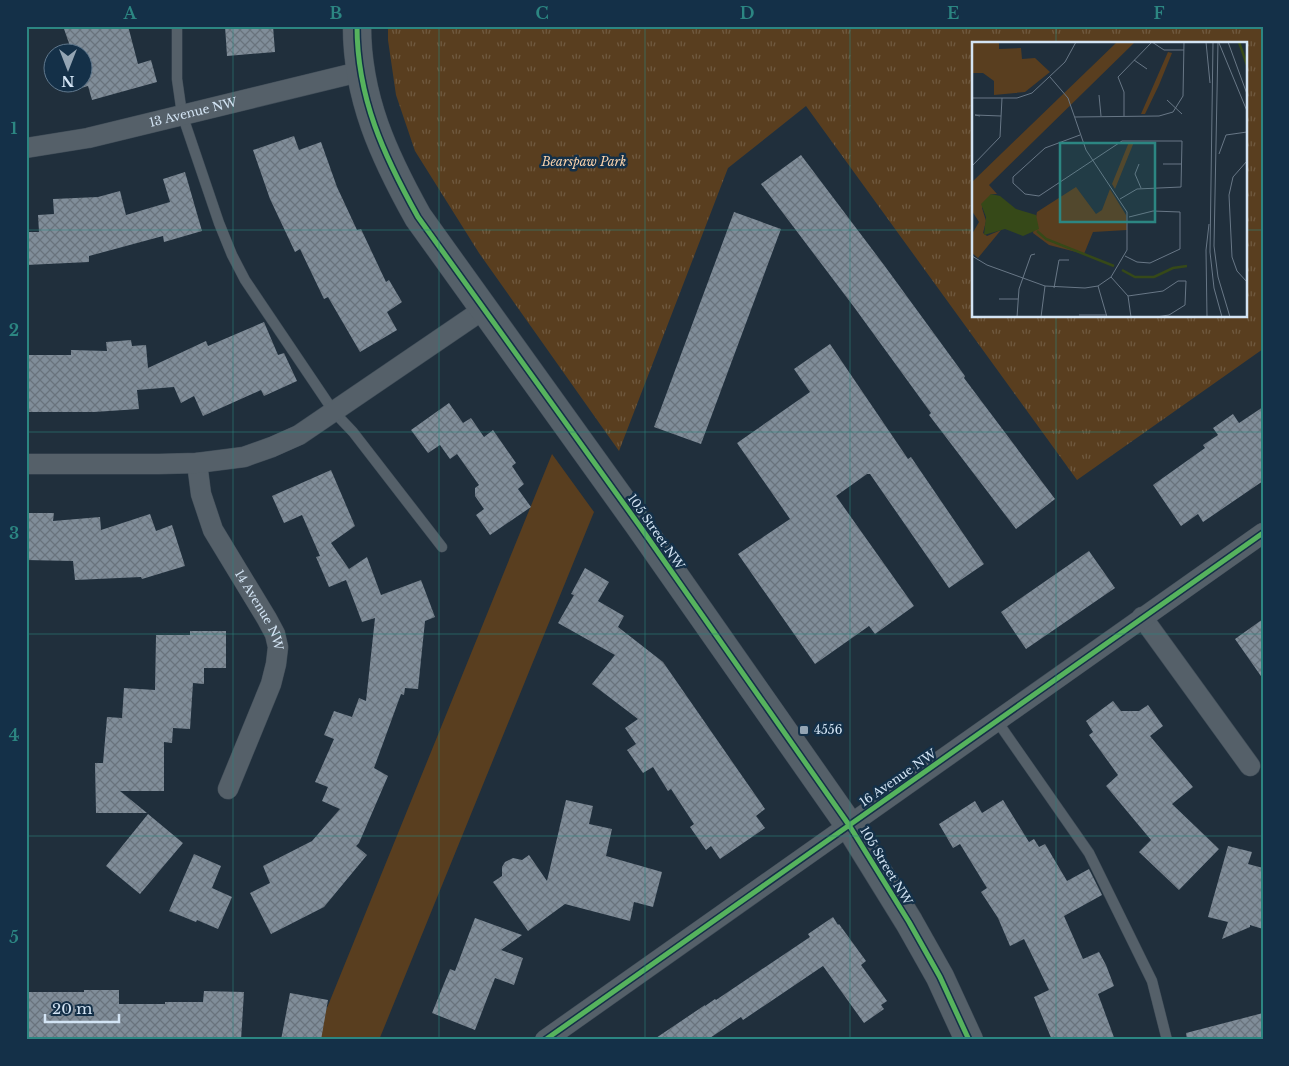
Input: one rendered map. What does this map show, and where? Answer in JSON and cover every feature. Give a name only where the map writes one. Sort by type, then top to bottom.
[{"type":"street","name":"105 Street NW","points":[[357,26],[359,72],[379,139],[397,180],[418,217],[639,525],[849,825],[909,922],[936,970],[969,1040]]},
{"type":"street","name":"13 Avenue NW","points":[[26,148],[88,138],[359,72]]},
{"type":"street","points":[[26,464],[159,464],[244,457],[299,435],[484,310]]},
{"type":"street","name":"14 Avenue NW","points":[[197,462],[201,494],[213,530],[267,619],[275,634],[278,647],[271,684],[228,790]]},
{"type":"street","name":"16 Avenue NW","points":[[545,1040],[1263,533]]},
{"type":"street","points":[[1142,617],[1250,766]]},
{"type":"lane","points":[[177,26],[177,79],[182,114],[219,223],[232,255],[245,280],[334,412],[353,432],[442,547]]},
{"type":"lane","points":[[997,721],[1089,853],[1152,981],[1167,1040]]},
{"type":"green space","name":"Bearspaw Park","points":[[388,26],[1263,26],[1263,349],[1077,480],[806,106],[728,168],[619,451],[479,253],[415,151],[396,95],[388,40]]},
{"type":"green space","points":[[552,454],[594,512],[379,1040],[314,1040]]},
{"type":"building","points":[[63,26],[128,26],[138,64],[151,60],[157,82],[92,100],[90,92],[92,92],[92,42],[69,42]]},
{"type":"building","points":[[225,26],[273,26],[275,52],[227,56]]},
{"type":"building","points":[[294,136],[299,150],[321,142],[337,187],[357,230],[361,229],[386,282],[389,280],[402,302],[387,312],[397,330],[360,352],[328,297],[324,299],[300,249],[295,252],[270,199],[253,150]]},
{"type":"building","points":[[801,155],[1055,499],[1016,529],[929,415],[931,413],[854,307],[761,184]]},
{"type":"building","points":[[185,172],[202,231],[164,242],[163,236],[89,256],[89,262],[26,265],[26,232],[39,232],[38,215],[54,214],[53,199],[98,197],[120,191],[126,215],[170,202],[163,179]]},
{"type":"building","points":[[734,212],[781,229],[701,444],[654,427]]},
{"type":"building","points":[[264,322],[278,355],[284,353],[297,381],[264,396],[261,390],[203,416],[194,396],[181,403],[174,387],[137,390],[139,409],[94,412],[26,412],[26,355],[71,355],[71,350],[107,351],[106,342],[131,340],[132,346],[146,345],[148,368],[206,341],[208,346]]},
{"type":"building","points":[[830,344],[908,459],[911,457],[984,564],[949,588],[870,474],[867,474],[836,496],[914,606],[875,634],[869,626],[815,664],[738,554],[790,519],[737,443],[810,392],[794,369]]},
{"type":"building","points":[[449,403],[463,423],[471,418],[484,437],[493,430],[516,463],[512,466],[524,484],[518,489],[531,507],[490,535],[476,515],[484,509],[475,496],[475,488],[479,485],[457,454],[450,459],[440,445],[428,453],[411,430]]},
{"type":"building","points":[[1263,407],[1263,481],[1203,522],[1198,514],[1181,526],[1153,485],[1205,448],[1203,445],[1218,435],[1213,428],[1233,414],[1239,423]]},
{"type":"building","points":[[331,470],[355,526],[331,543],[349,569],[367,557],[381,595],[421,580],[435,617],[425,621],[418,689],[405,688],[404,695],[401,694],[374,768],[388,776],[356,846],[367,855],[324,907],[271,934],[250,893],[270,883],[263,866],[312,841],[340,809],[322,801],[328,787],[315,782],[334,739],[324,735],[334,711],[352,717],[359,698],[366,701],[375,618],[362,622],[346,580],[329,587],[316,557],[320,556],[302,515],[284,523],[272,496]]},
{"type":"building","points":[[26,513],[54,513],[53,521],[100,517],[101,530],[150,514],[156,531],[172,525],[185,566],[142,579],[141,577],[75,580],[73,561],[26,560]]},
{"type":"building","points":[[1089,551],[1115,588],[1026,649],[1001,612]]},
{"type":"building","points":[[585,568],[609,582],[598,601],[624,616],[618,627],[663,662],[765,809],[756,816],[765,828],[720,859],[711,846],[706,850],[690,827],[694,824],[671,789],[668,791],[653,767],[643,773],[627,750],[636,744],[625,728],[638,719],[592,684],[615,655],[558,623],[574,595],[571,594]]},
{"type":"building","points":[[1263,619],[1263,679],[1235,639]]},
{"type":"building","points":[[190,631],[226,631],[226,668],[204,668],[204,684],[193,683],[190,729],[173,728],[172,743],[164,742],[164,791],[120,791],[147,813],[96,813],[95,763],[103,763],[107,717],[122,718],[124,688],[155,690],[156,635],[190,635]]},
{"type":"building","points":[[1113,701],[1121,711],[1139,711],[1148,705],[1163,726],[1150,736],[1193,787],[1172,804],[1219,849],[1179,890],[1139,852],[1151,840],[1106,786],[1118,775],[1089,735],[1093,732],[1086,721]]},
{"type":"building","points":[[566,800],[593,806],[589,824],[612,829],[606,856],[662,872],[653,907],[634,902],[630,921],[565,904],[528,931],[493,882],[502,876],[502,867],[505,862],[513,858],[522,860],[529,855],[547,881]]},
{"type":"building","points":[[1003,800],[1029,842],[1034,839],[1039,847],[1045,844],[1067,881],[1089,869],[1102,895],[1064,916],[1083,959],[1099,952],[1106,965],[1114,986],[1098,994],[1115,1040],[1052,1040],[1034,997],[1049,990],[1024,939],[1010,946],[998,918],[981,892],[987,888],[960,844],[953,848],[939,824],[975,801],[982,813]]},
{"type":"building","points":[[148,814],[183,843],[140,894],[106,866]]},
{"type":"building","points":[[1228,846],[1252,852],[1248,864],[1263,868],[1263,929],[1250,925],[1250,927],[1222,939],[1228,922],[1208,917]]},
{"type":"building","points":[[194,854],[221,866],[212,888],[232,897],[218,929],[169,911]]},
{"type":"building","points":[[833,917],[866,961],[861,965],[887,1001],[881,1005],[884,1009],[864,1023],[823,966],[743,1020],[741,1017],[707,1040],[653,1040],[810,937],[808,934]]},
{"type":"building","points":[[475,918],[522,935],[501,950],[523,958],[514,985],[495,978],[475,1030],[432,1013],[450,969],[455,971]]},
{"type":"building","points":[[84,990],[119,990],[119,1004],[203,1002],[204,991],[244,992],[241,1040],[175,1038],[175,1040],[28,1040],[28,992],[84,992]]},
{"type":"building","points":[[290,993],[328,1000],[321,1040],[281,1040]]},
{"type":"building","points":[[1263,1013],[1263,1040],[1187,1040],[1186,1033]]},
{"type":"cycle path","points":[[357,26],[358,52],[367,102],[394,172],[418,217],[639,525],[849,825],[909,922],[940,977],[969,1040]]},
{"type":"cycle path","points":[[545,1040],[1263,533]]},
{"type":"place","name":"4556","points":[[804,730]]}]
